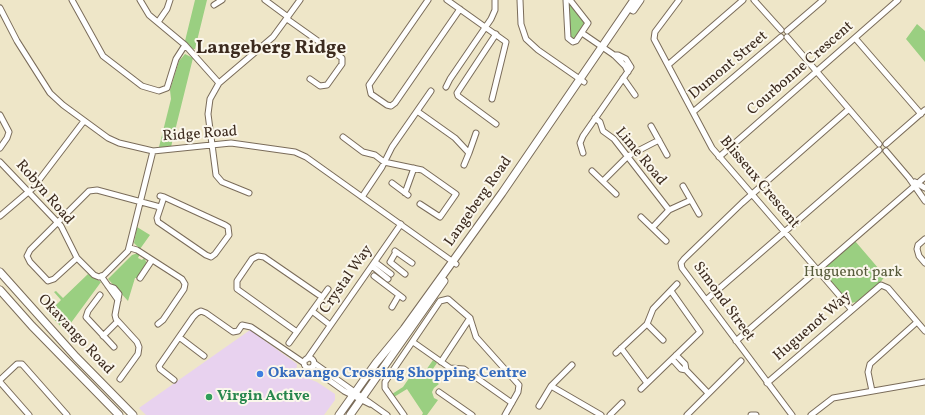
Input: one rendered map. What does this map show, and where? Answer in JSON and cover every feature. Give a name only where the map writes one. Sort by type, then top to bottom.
[{"type":"main road","name":"Langeberg Road","points":[[604,48],[634,0]]},
{"type":"main road","name":"Langeberg Road","points":[[350,415],[604,48],[640,0]]},
{"type":"main road","name":"Langeberg Road","points":[[339,415],[376,363],[454,263]]},
{"type":"main road","name":"Okavango Road","points":[[0,272],[76,357],[133,415]]},
{"type":"main road","name":"Okavango Road","points":[[0,290],[32,326],[119,415]]},
{"type":"street","points":[[72,0],[103,56],[142,86],[159,91],[167,88],[176,59],[185,45]]},
{"type":"street","points":[[140,0],[148,13],[185,45],[219,83]]},
{"type":"street","points":[[158,22],[165,14],[170,0]]},
{"type":"street","points":[[214,5],[222,0]]},
{"type":"street","points":[[265,0],[342,58],[342,64],[327,85],[322,86],[310,79]]},
{"type":"street","points":[[249,193],[222,182],[217,178],[208,109],[212,94],[219,83],[272,39],[300,0]]},
{"type":"street","points":[[428,0],[369,85],[371,94],[387,105],[391,106],[395,103],[460,9]]},
{"type":"street","points":[[447,0],[486,26],[506,42],[492,99]]},
{"type":"street","points":[[446,87],[493,15],[495,0]]},
{"type":"street","points":[[520,0],[521,24],[526,39],[538,50],[582,80]]},
{"type":"street","points":[[566,0],[568,39],[575,41],[587,25],[587,21],[570,0]]},
{"type":"street","name":"Blisseux Crescent","points":[[679,0],[654,36],[693,112],[719,157],[852,310]]},
{"type":"street","points":[[668,65],[743,0]]},
{"type":"street","points":[[754,0],[781,30],[787,30],[784,37]]},
{"type":"street","name":"Dumont Street","points":[[787,30],[823,0]]},
{"type":"street","name":"Courbonne Crescent","points":[[719,157],[898,0]]},
{"type":"street","name":"Ridge Road","points":[[0,8],[17,41],[47,89],[58,101],[84,121],[115,141],[153,150],[237,143],[294,152],[306,158],[454,263]]},
{"type":"street","points":[[781,30],[779,34],[784,37],[817,71],[849,110],[880,144],[886,144],[923,112],[855,38]]},
{"type":"street","points":[[582,33],[624,62],[628,72],[582,138],[580,146],[583,153]]},
{"type":"street","points":[[496,34],[457,93],[458,96],[496,124]]},
{"type":"street","name":"Dumont Street","points":[[693,112],[784,37]]},
{"type":"street","points":[[623,78],[635,95]]},
{"type":"street","points":[[362,197],[392,147],[431,91]]},
{"type":"street","name":"Simond Street","points":[[792,415],[682,268],[682,261],[751,195],[849,110]]},
{"type":"street","points":[[416,111],[455,138],[468,153]]},
{"type":"street","points":[[0,115],[9,132],[0,148]]},
{"type":"street","name":"Lime Road","points":[[595,118],[600,122],[603,131],[612,137],[628,156],[669,210]]},
{"type":"street","points":[[0,216],[29,192],[84,121]]},
{"type":"street","points":[[651,126],[667,155]]},
{"type":"street","points":[[464,165],[476,133]]},
{"type":"street","points":[[343,136],[363,152],[375,155],[384,162],[414,168],[429,174],[456,194],[440,217],[420,204]]},
{"type":"street","points":[[603,181],[628,156],[658,140]]},
{"type":"street","points":[[706,300],[879,150],[880,144]]},
{"type":"street","points":[[886,144],[886,151],[916,185],[925,201]]},
{"type":"street","points":[[100,276],[126,255],[130,248],[153,150]]},
{"type":"street","points":[[879,150],[886,151]]},
{"type":"street","name":"Robyn Road","points":[[0,162],[58,222],[77,258],[94,275],[100,276],[108,286],[109,290],[118,300],[114,315],[117,322]]},
{"type":"street","points":[[392,183],[407,194],[414,168]]},
{"type":"street","points":[[592,171],[616,194]]},
{"type":"street","points":[[736,341],[925,177]]},
{"type":"street","points":[[916,185],[925,188]]},
{"type":"street","points":[[683,186],[699,214]]},
{"type":"street","points":[[77,258],[50,281],[45,279],[28,260],[28,254],[30,250],[88,192],[92,190],[160,207]]},
{"type":"street","points":[[162,196],[225,225],[229,228],[230,233],[216,254],[208,256],[160,224],[157,220],[160,207],[162,196]]},
{"type":"street","points":[[653,227],[669,210],[691,200]]},
{"type":"street","points":[[641,217],[666,241]]},
{"type":"street","name":"Crystal Way","points":[[309,362],[314,350],[330,325],[401,224]]},
{"type":"street","points":[[925,239],[918,245],[917,250],[919,256],[925,263]]},
{"type":"street","points":[[130,248],[137,250],[182,279],[185,285],[184,290],[163,320],[158,324]]},
{"type":"street","points":[[405,274],[395,268],[390,262],[395,251],[412,263]]},
{"type":"street","points":[[297,332],[238,290],[237,281],[252,259],[258,256],[264,257],[322,297]]},
{"type":"street","points":[[140,278],[152,260]]},
{"type":"street","points":[[373,264],[390,276]]},
{"type":"street","points":[[385,284],[395,268]]},
{"type":"street","points":[[374,276],[401,297],[392,307]]},
{"type":"street","points":[[616,353],[647,324],[653,309],[677,284]]},
{"type":"street","name":"Huguenot Way","points":[[767,383],[879,286],[885,286],[925,331]]},
{"type":"street","points":[[289,344],[328,289]]},
{"type":"street","points":[[641,389],[700,331],[671,291]]},
{"type":"street","points":[[100,295],[88,311],[86,317],[114,347]]},
{"type":"street","points":[[404,415],[384,384],[442,300],[450,300],[470,318],[476,337],[518,384],[519,390],[505,415]]},
{"type":"street","points":[[174,380],[163,371],[160,366],[178,337],[196,314],[203,311],[233,332],[238,331],[242,325],[251,327],[299,359],[309,362],[387,415]]},
{"type":"street","points":[[312,311],[330,325]]},
{"type":"street","points":[[441,362],[470,318]]},
{"type":"street","points":[[103,336],[117,322],[139,347],[138,354],[120,379]]},
{"type":"street","points":[[872,391],[868,372],[870,364],[917,322]]},
{"type":"street","points":[[647,324],[663,340]]},
{"type":"street","points":[[178,337],[204,356]]},
{"type":"street","points":[[413,342],[450,368],[464,369],[512,403]]},
{"type":"street","points":[[621,348],[647,383]]},
{"type":"street","points":[[674,357],[685,364],[686,370],[708,394]]},
{"type":"street","points":[[687,415],[741,361]]},
{"type":"street","points":[[29,415],[0,381],[17,364],[22,364],[67,415]]},
{"type":"street","points":[[539,406],[551,386],[572,365]]},
{"type":"street","points":[[810,415],[831,399],[925,382]]},
{"type":"street","points":[[551,386],[601,415]]},
{"type":"street","points":[[439,392],[472,415]]},
{"type":"street","points":[[610,415],[622,403]]},
{"type":"street","points":[[751,415],[756,415]]},
{"type":"shaded area","name":"Okavango Crossing Shopping Centre","points":[[250,330],[297,364],[296,374],[317,382],[335,394],[335,400],[324,415],[146,415],[139,408]]},
{"type":"green space","name":"Langeberg Ridge","points":[[195,0],[207,0],[195,49],[193,49],[185,41]]},
{"type":"green space","points":[[570,5],[585,22],[574,39],[570,38],[568,7]]},
{"type":"green space","points":[[917,24],[925,31],[925,62],[906,39]]},
{"type":"green space","name":"Langeberg Ridge","points":[[185,54],[193,58],[171,147],[159,147],[171,99],[170,90],[179,61]]},
{"type":"green space","points":[[137,227],[150,235],[140,249],[134,243]]},
{"type":"green space","name":"Huguenot park","points":[[855,241],[885,276],[880,283],[856,302],[851,303],[825,275],[824,271],[826,266]]},
{"type":"green space","points":[[138,253],[140,254],[138,258],[142,260],[144,258],[147,263],[137,278],[135,278],[128,301],[108,279],[132,255]]},
{"type":"green space","points":[[88,274],[101,282],[65,331],[48,313],[61,300],[54,292],[56,291],[63,298]]},
{"type":"green space","points":[[433,360],[437,363],[428,376],[439,384],[432,392],[434,398],[438,400],[427,415],[422,415],[423,413],[407,389],[394,397],[392,394],[403,387],[416,368],[424,373]]},
{"type":"place","name":"Okavango Crossing Shopping Centre","points":[[260,374]]},
{"type":"place","name":"Virgin Active","points":[[209,397]]},
{"type":"district","name":"Langeberg Ridge","points":[[271,50]]}]
